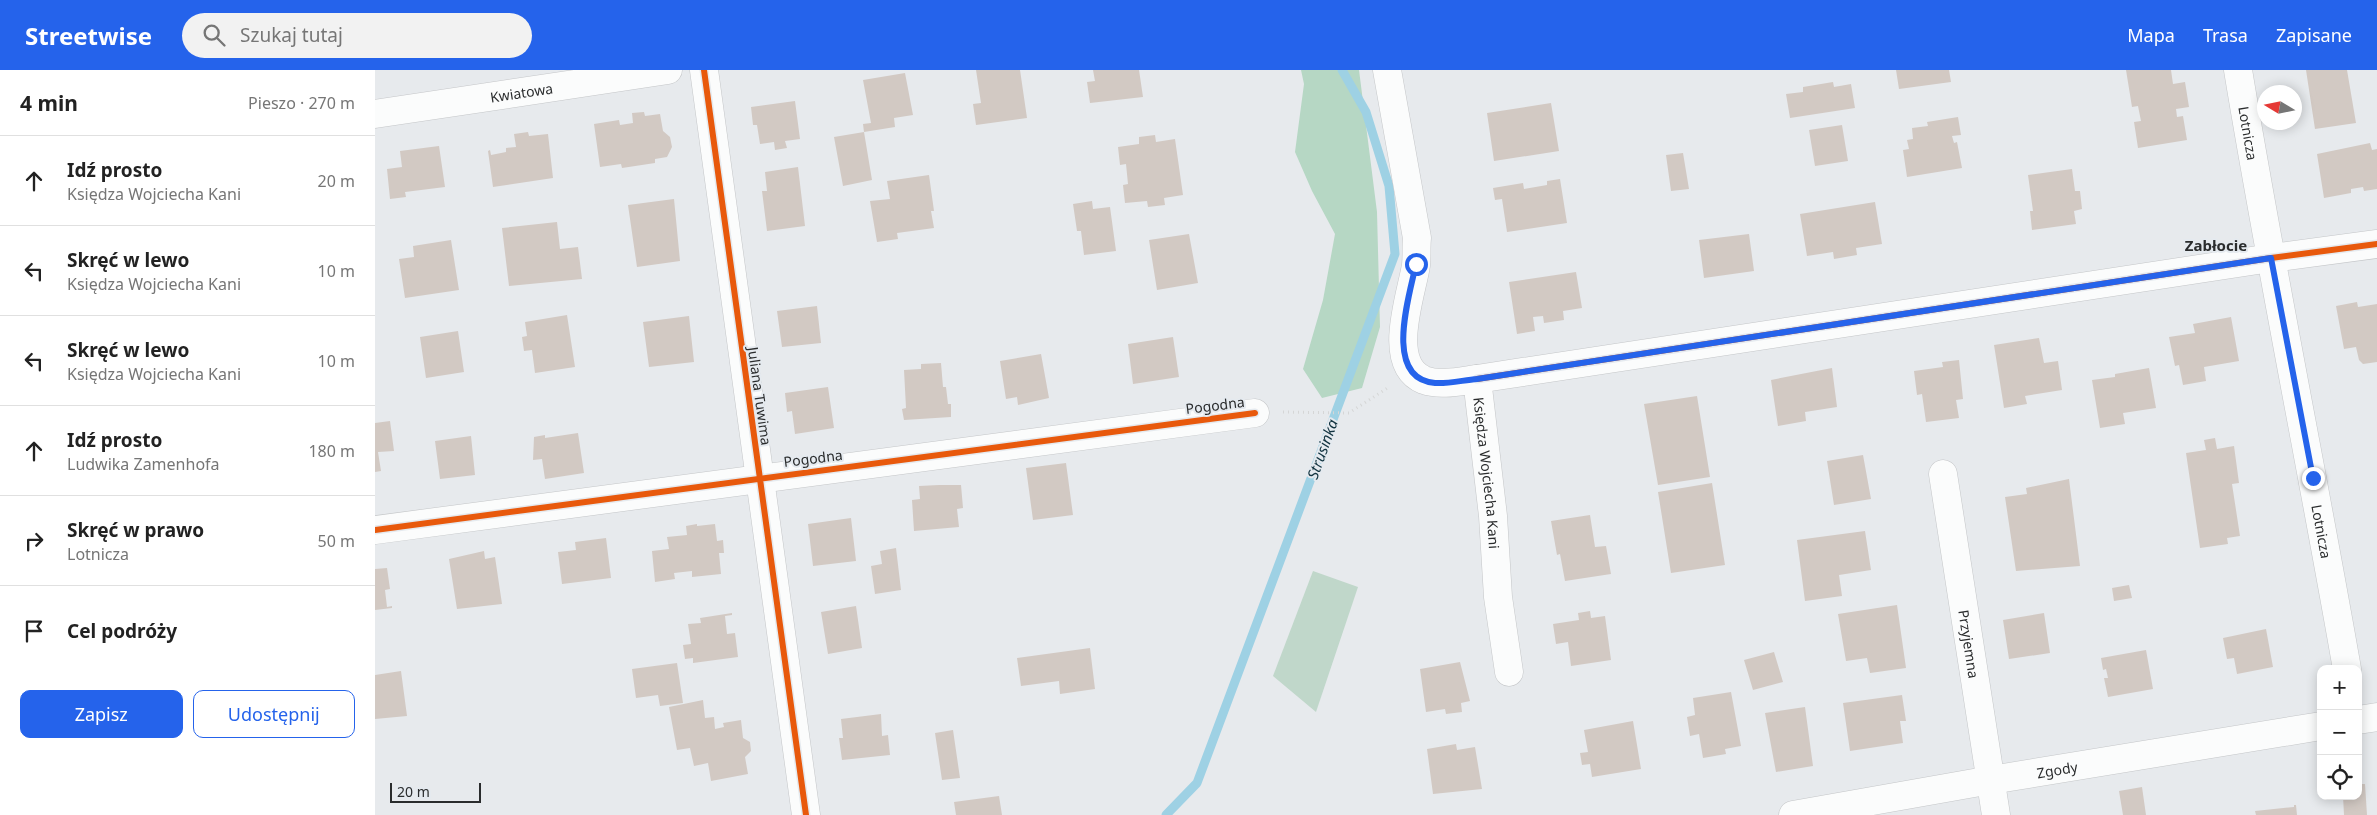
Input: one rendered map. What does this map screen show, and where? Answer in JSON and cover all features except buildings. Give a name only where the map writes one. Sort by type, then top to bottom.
[{"type":"street","name":"Kwiatowa","points":[[375,114],[668,70]]},
{"type":"street","name":"Juliana Tuwima","points":[[704,70],[806,815]]},
{"type":"street","points":[[1387,70],[1417,238],[1416,264],[1402,329],[1406,359],[1412,370]]},
{"type":"street","name":"Lotnicza","points":[[2238,70],[2346,665]]},
{"type":"street","points":[[1477,379],[2271,258],[2377,244]]},
{"type":"street","name":"Księdza Wojciecha Kani","points":[[1412,370],[1421,379],[1434,383],[1477,379],[1493,516],[1498,597],[1509,672]]},
{"type":"street","name":"Pogodna","points":[[375,530],[1255,413]]},
{"type":"street","name":"Przyjemna","points":[[1943,474],[1996,815]]},
{"type":"street","points":[[2362,719],[2377,717]]},
{"type":"street","name":"Zgody","points":[[1793,815],[1991,780],[2317,727]]},
{"type":"path","points":[[1310,412],[1349,414],[1412,370]]},
{"type":"green space","points":[[1301,70],[1359,70],[1377,212],[1380,327],[1362,388],[1322,398],[1303,369],[1323,300],[1335,234],[1312,191],[1295,152],[1304,84]]},
{"type":"green space","points":[[1313,571],[1358,587],[1316,712],[1273,676]]},
{"type":"waterway","name":"Strusinka","points":[[1166,815],[1197,783],[1395,254],[1389,186],[1366,112],[1342,70]]},
{"type":"cycle path","points":[[704,70],[806,815]]},
{"type":"cycle path","points":[[1477,379],[2271,258],[2377,244]]},
{"type":"cycle path","points":[[375,530],[1255,413]]},
{"type":"district","name":"Zabłocie","points":[[2216,245]]},
{"type":"route","points":[[1416,264],[1402,329],[1403,345],[1406,359],[1412,370],[1421,379],[1434,383],[1477,379],[2271,258],[2313,478]]}]
